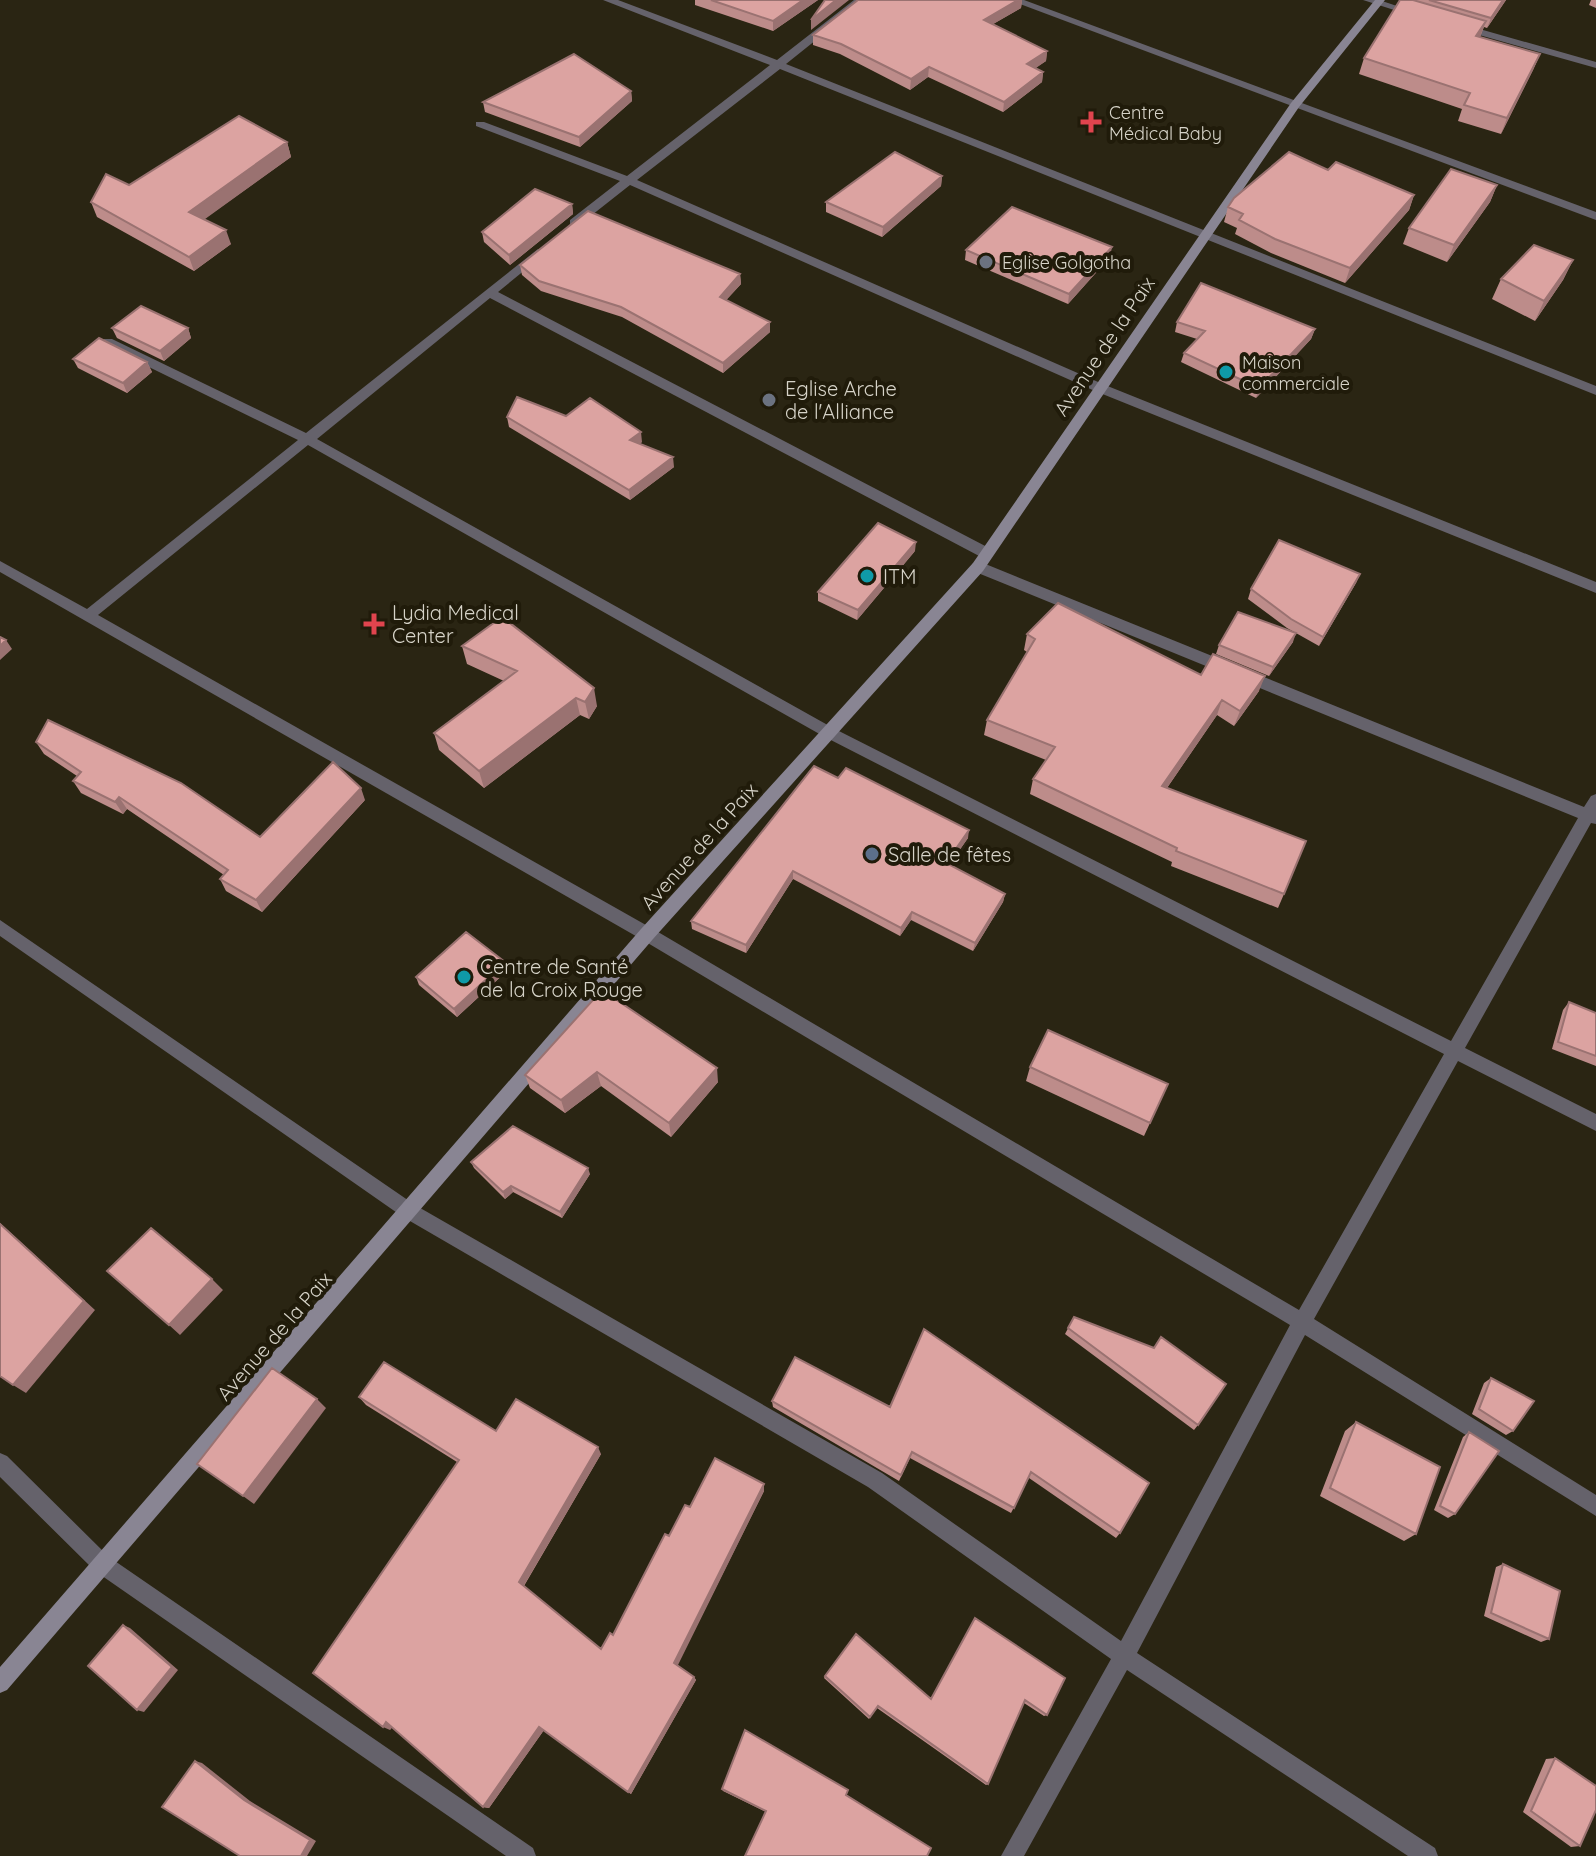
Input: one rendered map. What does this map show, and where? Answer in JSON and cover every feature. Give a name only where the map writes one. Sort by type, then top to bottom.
[{"type":"street","points":[[608,0],[780,65],[1596,391]]},
{"type":"street","points":[[558,236],[861,0]]},
{"type":"street","points":[[1014,0],[1596,216]]},
{"type":"street","points":[[1375,1],[1422,16]]},
{"type":"street","name":"Avenue de la Paix","points":[[0,1683],[647,934],[982,560],[1204,233],[1295,105],[1375,1]]},
{"type":"street","points":[[1451,24],[1596,65]]},
{"type":"street","points":[[480,124],[627,180],[1100,388],[1596,588]]},
{"type":"street","points":[[88,616],[547,246]]},
{"type":"street","points":[[489,292],[982,560],[1593,811],[1302,1322],[1124,1656],[1012,1856]]},
{"type":"street","points":[[108,342],[307,439],[828,732],[1596,1123]]},
{"type":"street","points":[[0,566],[647,934],[1302,1322],[1596,1506]]},
{"type":"street","points":[[0,927],[409,1211],[875,1480],[1124,1656],[1427,1856]]},
{"type":"street","points":[[0,1463],[102,1564],[525,1856]]},
{"type":"building","points":[[711,0],[803,0],[773,21]]},
{"type":"building","points":[[825,0],[836,0],[811,20]]},
{"type":"building","points":[[858,0],[1018,0],[984,20],[1047,51],[1027,64],[1043,72],[1004,102],[929,67],[911,79],[841,44],[813,35]]},
{"type":"building","points":[[1400,0],[1413,0],[1486,21],[1476,36],[1540,54],[1507,118],[1464,105],[1470,93],[1364,58]]},
{"type":"building","points":[[1429,0],[1503,0],[1491,18]]},
{"type":"building","points":[[574,54],[631,91],[579,137],[483,102]]},
{"type":"building","points":[[239,116],[287,142],[189,212],[226,230],[189,257],[91,202],[106,174],[129,185]]},
{"type":"building","points":[[895,152],[942,176],[883,227],[826,202]]},
{"type":"building","points":[[1289,152],[1328,170],[1336,162],[1414,195],[1350,268],[1275,239],[1239,220],[1243,214],[1228,207],[1234,198]]},
{"type":"building","points":[[1451,169],[1497,185],[1454,245],[1409,228]]},
{"type":"building","points":[[535,189],[572,204],[509,255],[482,232]]},
{"type":"building","points":[[1012,207],[1112,247],[1069,294],[966,250]]},
{"type":"building","points":[[588,211],[740,274],[720,297],[770,322],[723,363],[621,307],[539,281],[520,265]]},
{"type":"building","points":[[1534,245],[1573,260],[1544,301],[1501,279]]},
{"type":"building","points":[[1201,283],[1315,329],[1259,388],[1184,353],[1205,331],[1177,322]]},
{"type":"building","points":[[141,306],[188,328],[160,351],[112,328]]},
{"type":"building","points":[[99,338],[147,362],[123,383],[73,359]]},
{"type":"building","points":[[517,397],[566,416],[590,398],[641,432],[630,440],[673,457],[629,490],[507,417]]},
{"type":"building","name":"ITM","points":[[878,523],[916,542],[858,610],[818,592]]},
{"type":"building","points":[[1279,540],[1360,574],[1323,637],[1291,619],[1251,589]]},
{"type":"building","points":[[1058,603],[1201,675],[1213,654],[1265,676],[1240,711],[1222,700],[1162,786],[1306,841],[1284,894],[1176,851],[1177,848],[1033,779],[1055,747],[987,720],[1035,639],[1027,634]]},
{"type":"building","points":[[1238,612],[1296,633],[1273,667],[1219,645]]},
{"type":"building","points":[[502,617],[594,688],[585,702],[576,698],[479,771],[434,733],[517,671],[462,646]]},
{"type":"building","points":[[48,720],[181,783],[260,837],[333,762],[361,788],[256,900],[220,879],[228,870],[119,797],[115,802],[73,781],[81,772],[36,742]]},
{"type":"building","points":[[814,766],[838,778],[846,768],[969,830],[946,863],[1005,894],[975,943],[912,912],[901,928],[793,871],[746,945],[691,921]]},
{"type":"building","name":"Centre de Santé de la Croix Rouge","points":[[466,932],[505,962],[454,1009],[416,977]]},
{"type":"building","points":[[602,990],[717,1068],[669,1123],[597,1072],[561,1100],[525,1075]]},
{"type":"building","points":[[1569,1002],[1596,1013],[1596,1056],[1558,1042]]},
{"type":"building","points":[[1048,1030],[1168,1084],[1150,1123],[1030,1067]]},
{"type":"building","points":[[513,1126],[588,1168],[560,1212],[511,1186],[503,1192],[471,1162]]},
{"type":"building","points":[[0,1224],[84,1301],[13,1385],[0,1376]]},
{"type":"building","points":[[151,1228],[212,1279],[169,1325],[107,1271]]},
{"type":"building","points":[[1074,1317],[1154,1348],[1161,1337],[1226,1384],[1198,1425],[1068,1328]]},
{"type":"building","points":[[924,1329],[1149,1483],[1120,1533],[1031,1472],[1014,1508],[912,1452],[901,1475],[772,1401],[795,1357],[890,1407]]},
{"type":"building","points":[[384,1362],[496,1431],[516,1399],[598,1447],[519,1582],[601,1649],[610,1633],[613,1635],[665,1534],[669,1536],[685,1505],[690,1507],[715,1458],[764,1484],[674,1663],[694,1677],[628,1792],[539,1727],[483,1807],[386,1722],[383,1727],[313,1673],[459,1460],[359,1397]]},
{"type":"building","points":[[272,1368],[317,1399],[243,1496],[197,1464]]},
{"type":"building","points":[[1491,1378],[1534,1401],[1513,1431],[1479,1409]]},
{"type":"building","points":[[1356,1422],[1440,1467],[1416,1534],[1330,1488]]},
{"type":"building","points":[[1469,1432],[1499,1451],[1455,1514],[1440,1506]]},
{"type":"building","points":[[1503,1564],[1560,1591],[1549,1639],[1491,1613]]},
{"type":"building","points":[[975,1618],[1065,1678],[1047,1715],[1025,1700],[988,1784],[878,1706],[870,1717],[825,1676],[856,1634],[931,1699]]},
{"type":"building","points":[[123,1625],[172,1667],[137,1710],[88,1666]]},
{"type":"building","points":[[745,1730],[848,1790],[846,1795],[931,1848],[927,1856],[745,1856],[766,1811],[722,1789]]},
{"type":"building","points":[[1555,1758],[1596,1786],[1596,1810],[1580,1846],[1531,1811]]},
{"type":"building","points":[[195,1761],[244,1800],[310,1840],[301,1856],[240,1856],[162,1807]]},
{"type":"place","name":"Centre Médical Baby","points":[[1091,122]]},
{"type":"place","name":"Eglise Golgotha","points":[[986,262]]},
{"type":"place","name":"Maison commerciale","points":[[1226,372]]},
{"type":"place","name":"Eglise Arche de l'Alliance","points":[[769,400]]},
{"type":"place","name":"ITM","points":[[867,576]]},
{"type":"place","name":"Lydia Medical Center","points":[[374,624]]},
{"type":"place","name":"Salle de fêtes","points":[[872,854]]},
{"type":"place","name":"Centre de Santé de la Croix Rouge","points":[[464,977]]}]
